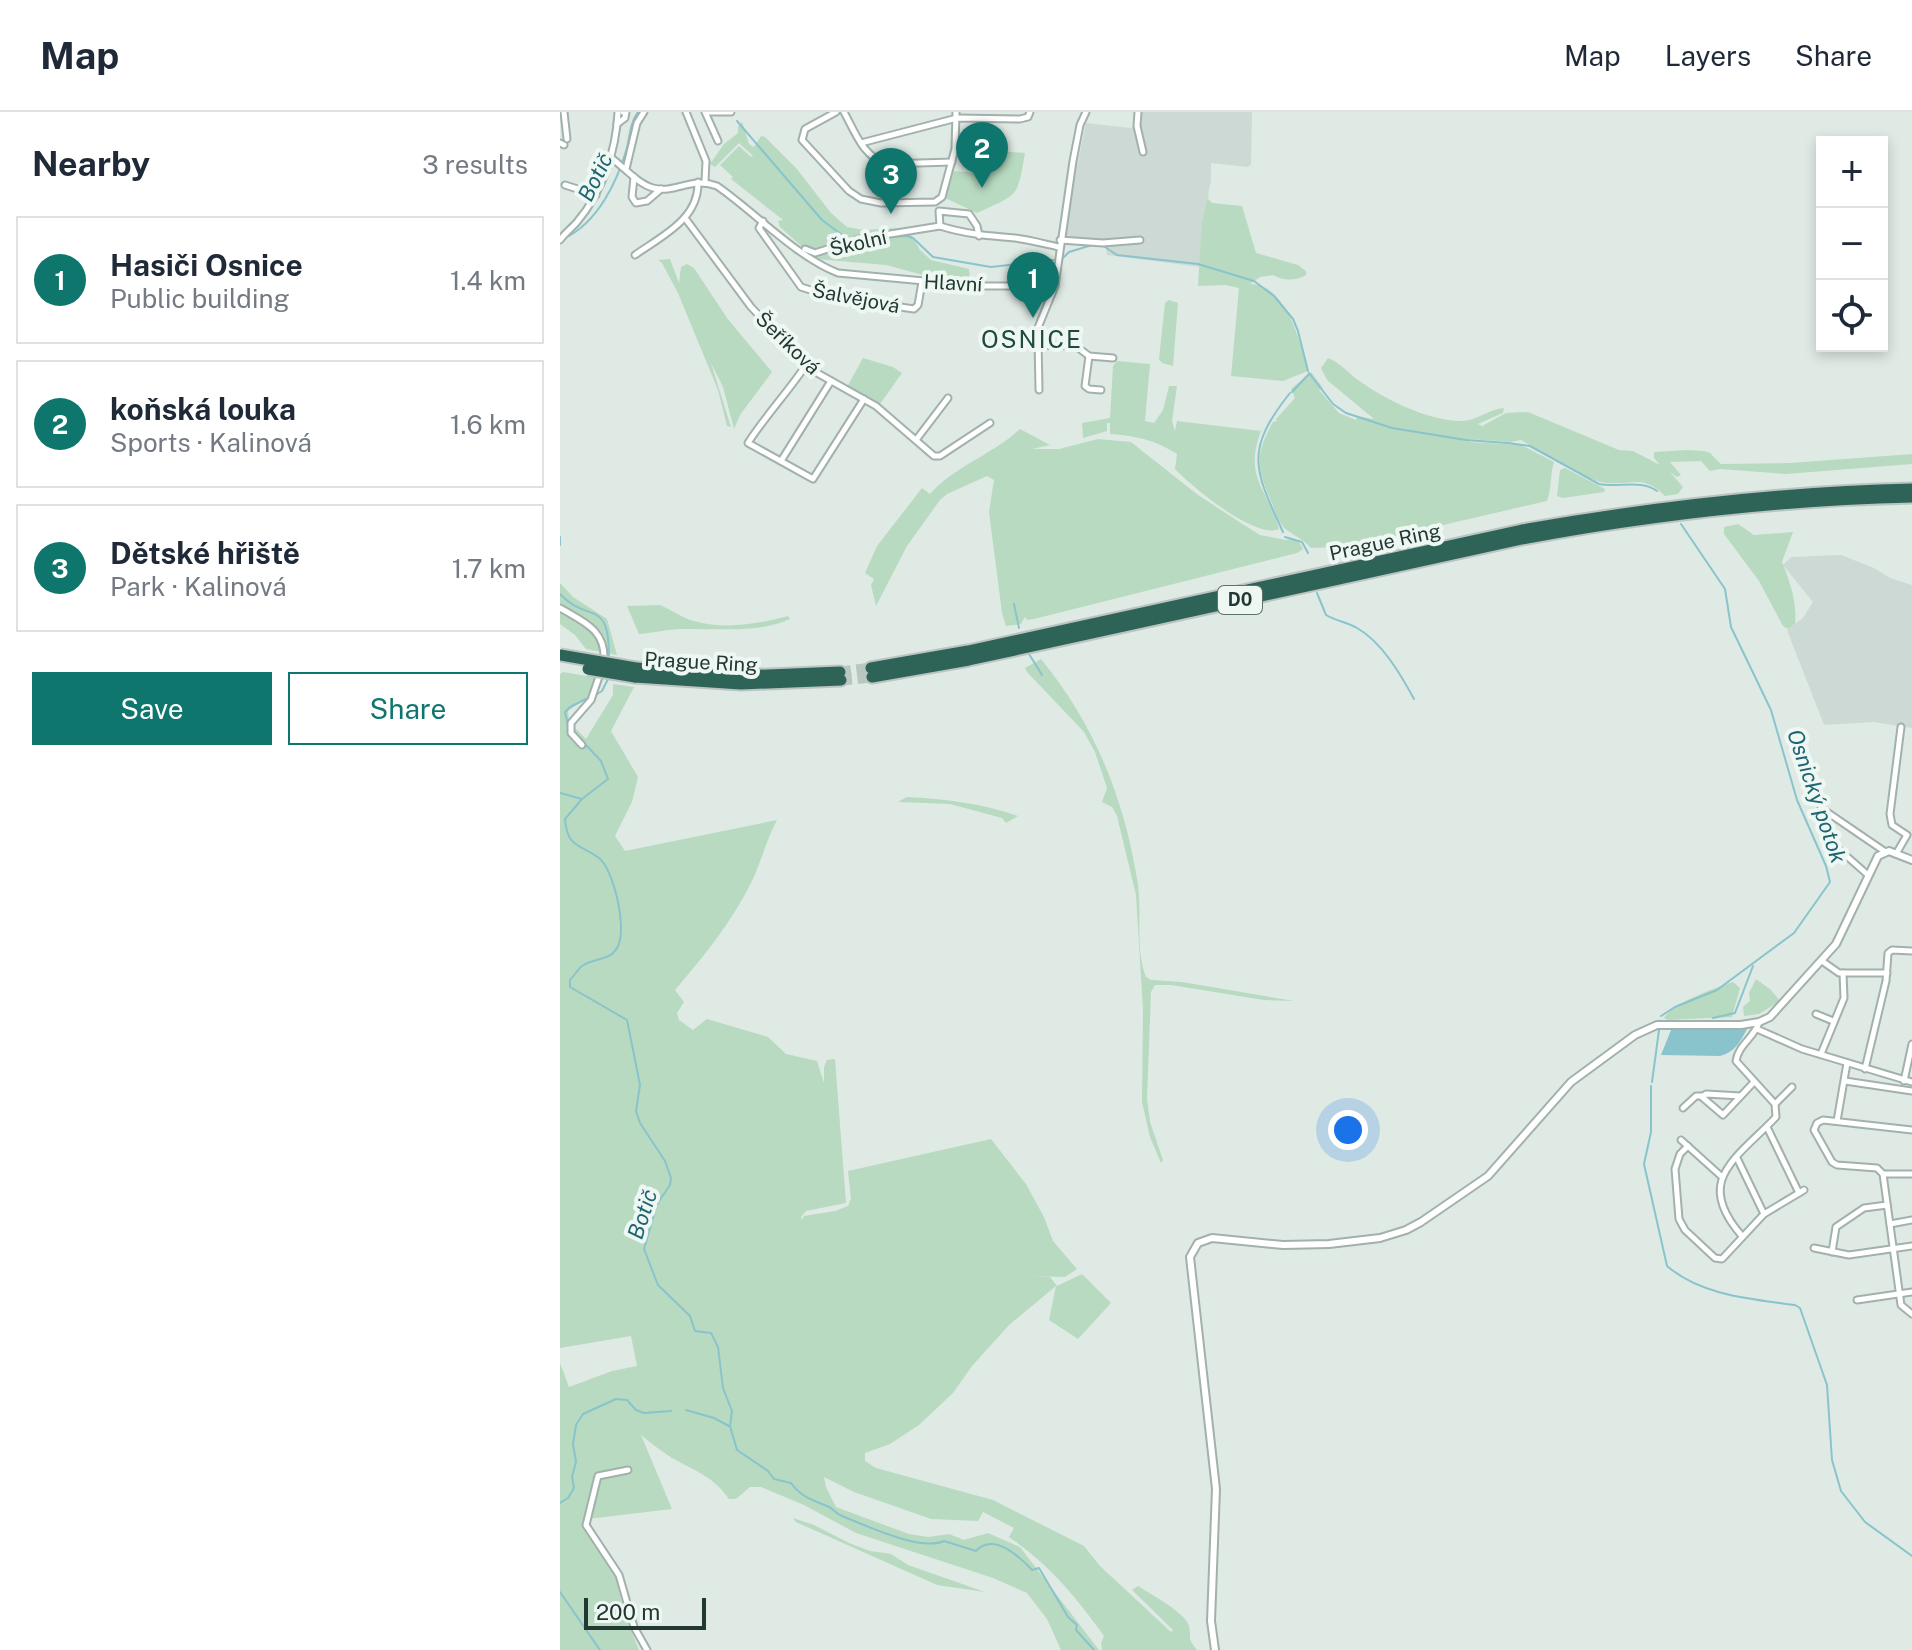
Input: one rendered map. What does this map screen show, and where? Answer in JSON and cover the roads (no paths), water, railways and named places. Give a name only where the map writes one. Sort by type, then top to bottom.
[{"type":"highway","name":"Prague Ring","points":[[871,672],[969,660],[1659,512],[1816,492],[1912,489]]},
{"type":"highway","name":"Prague Ring","points":[[1711,505],[1912,497]]},
{"type":"highway","name":"Prague Ring","points":[[560,655],[635,672]]},
{"type":"highway","name":"Prague Ring","points":[[560,663],[741,684],[841,676]]},
{"type":"street","points":[[564,112],[564,142]]},
{"type":"street","points":[[560,239],[578,221],[596,195],[610,157],[621,112]]},
{"type":"street","points":[[622,166],[644,112]]},
{"type":"street","points":[[635,255],[685,218],[697,199],[706,161],[686,112]]},
{"type":"street","points":[[718,141],[705,112],[731,112]]},
{"type":"street","points":[[836,112],[805,129],[803,142],[849,191],[871,202],[939,201],[952,162],[956,115]]},
{"type":"street","points":[[844,112],[871,157],[887,164],[952,162]]},
{"type":"street","points":[[861,143],[956,115],[1020,119],[1028,117],[1030,112]]},
{"type":"street","points":[[1086,112],[1080,125],[1055,286],[1035,335],[1030,336],[1028,342],[1032,345],[1076,346],[1089,356],[1113,358]]},
{"type":"street","points":[[1138,112],[1137,126],[1143,152]]},
{"type":"street","points":[[610,157],[647,186],[661,189],[701,182],[719,187],[781,234]]},
{"type":"street","points":[[634,176],[632,197],[636,203],[647,201],[661,189]]},
{"type":"street","points":[[565,185],[596,195]]},
{"type":"street","points":[[940,226],[939,211],[969,214],[979,236]]},
{"type":"street","name":"Šeříková","points":[[685,218],[748,304],[806,365],[876,406],[934,456],[940,456],[990,423]]},
{"type":"street","name":"Šalvějová","points":[[763,221],[759,228],[801,287],[832,297],[914,309],[918,305],[922,282]]},
{"type":"street","name":"Školní","points":[[781,234],[815,253],[859,239],[940,226],[979,236],[1060,243],[1140,240]]},
{"type":"street","name":"Hlavní","points":[[781,234],[826,268],[838,273],[978,286],[1055,286]]},
{"type":"street","points":[[1037,343],[1039,390]]},
{"type":"street","points":[[1089,356],[1085,386],[1101,390]]},
{"type":"street","points":[[806,365],[748,443],[813,479],[864,399]]},
{"type":"street","points":[[781,461],[831,381]]},
{"type":"street","points":[[916,440],[948,398]]},
{"type":"street","points":[[560,608],[595,629],[604,650],[599,679],[591,700],[571,723],[571,733],[582,745]]},
{"type":"street","points":[[1896,854],[1907,835],[1892,825],[1890,814],[1901,727]]},
{"type":"street","points":[[1821,808],[1884,851],[1912,860]]},
{"type":"street","points":[[1834,845],[1868,875]]},
{"type":"street","points":[[1742,1236],[1721,1208],[1721,1176],[1776,1117],[1775,1104],[1742,1070],[1736,1058],[1758,1026],[1775,1013],[1842,934],[1868,875],[1884,851]]},
{"type":"street","points":[[1865,1069],[1889,952],[1910,951]]},
{"type":"street","points":[[1822,961],[1843,973],[1887,973]]},
{"type":"street","points":[[1821,1054],[1844,998],[1843,973]]},
{"type":"street","points":[[1816,1014],[1833,1021]]},
{"type":"street","points":[[1215,1650],[1211,1621],[1216,1489],[1190,1257],[1198,1243],[1212,1238],[1309,1246],[1380,1238],[1406,1230],[1488,1176],[1571,1082],[1635,1035],[1657,1025],[1758,1026],[1771,1037],[1912,1082]]},
{"type":"street","points":[[1904,1081],[1912,1044]]},
{"type":"street","points":[[1837,1121],[1847,1063]]},
{"type":"street","points":[[1845,1081],[1912,1091]]},
{"type":"street","points":[[1702,1096],[1723,1115],[1754,1082]]},
{"type":"street","points":[[1775,1104],[1792,1087]]},
{"type":"street","points":[[1683,1108],[1696,1096],[1741,1096]]},
{"type":"street","points":[[1912,1130],[1821,1120],[1814,1128],[1833,1164],[1877,1168],[1883,1174],[1901,1305],[1912,1314]]},
{"type":"street","points":[[1688,1146],[1680,1154],[1675,1169],[1679,1219],[1685,1230],[1715,1258],[1722,1259],[1764,1214],[1802,1191],[1767,1127]]},
{"type":"street","points":[[1681,1140],[1721,1176]]},
{"type":"street","points":[[1737,1158],[1764,1214]]},
{"type":"street","points":[[1883,1174],[1912,1174]]},
{"type":"street","points":[[1832,1252],[1836,1227],[1864,1208],[1887,1205]]},
{"type":"street","points":[[1890,1224],[1912,1220]]},
{"type":"street","points":[[1814,1248],[1849,1255],[1912,1246]]},
{"type":"street","points":[[1857,1300],[1912,1292]]},
{"type":"street","points":[[628,1470],[598,1476],[586,1521],[619,1575],[634,1627],[647,1650]]},
{"type":"water","points":[[1747,1029],[1733,1049],[1720,1056],[1661,1055],[1671,1030]]},
{"type":"waterway","name":"Botič","points":[[565,238],[587,222],[605,200],[623,161],[638,112]]},
{"type":"waterway","name":"Osnický potok","points":[[737,121],[822,220],[849,240]]},
{"type":"waterway","name":"Osnický potok","points":[[884,237],[907,236],[933,257],[991,267],[1062,259],[1069,252],[1092,245]]},
{"type":"waterway","name":"Osnický potok","points":[[1102,245],[1117,255],[1198,264],[1254,281],[1274,296],[1293,319],[1308,371]]},
{"type":"waterway","name":"Osnický potok","points":[[1309,373],[1333,404],[1346,413],[1392,428],[1507,443]]},
{"type":"waterway","points":[[1292,392],[1309,374]]},
{"type":"waterway","points":[[1283,532],[1265,492],[1258,461],[1265,430],[1290,393]]},
{"type":"waterway","name":"Osnický potok","points":[[1508,443],[1530,446],[1599,484],[1644,485],[1657,491]]},
{"type":"waterway","name":"Osnický potok","points":[[1661,1016],[1717,990],[1794,933],[1830,882],[1797,800],[1771,710],[1731,627],[1725,589],[1681,524]]},
{"type":"waterway","name":"Botič","points":[[560,537],[560,545]]},
{"type":"waterway","points":[[1285,537],[1302,542],[1308,553]]},
{"type":"waterway","points":[[1317,593],[1326,615],[1357,628],[1383,650],[1414,699]]},
{"type":"waterway","name":"Botič","points":[[560,594],[570,603],[601,619],[608,639],[609,658]]},
{"type":"waterway","points":[[1014,604],[1019,628]]},
{"type":"waterway","points":[[1029,654],[1042,675]]},
{"type":"waterway","name":"Botič","points":[[594,696],[602,691],[609,677]]},
{"type":"waterway","name":"Botič","points":[[568,725],[565,712],[588,698]]},
{"type":"waterway","name":"Botič","points":[[572,730],[601,761],[608,779],[582,799],[565,819],[566,828],[572,840],[599,858],[610,874],[621,926],[615,951],[582,966],[570,980],[570,987],[627,1020],[640,1085],[636,1111],[640,1123],[665,1161],[671,1178],[670,1185],[657,1204],[644,1249],[658,1285],[690,1316],[695,1331],[711,1333],[718,1347],[723,1388],[732,1411],[730,1426],[737,1450],[768,1471],[774,1479],[791,1483],[807,1497],[878,1531],[922,1543],[944,1541],[976,1551],[990,1544],[1006,1548],[1032,1570],[1039,1568],[1068,1617],[1077,1625],[1076,1630],[1094,1650]]},
{"type":"waterway","points":[[560,793],[582,799]]},
{"type":"waterway","points":[[1713,1018],[1735,1013],[1753,966]]},
{"type":"waterway","name":"Osnický potok","points":[[1652,1082],[1659,1030]]},
{"type":"waterway","name":"Osnický potok","points":[[1651,1086],[1651,1132],[1644,1164],[1667,1266],[1712,1290],[1800,1308],[1827,1385],[1832,1460],[1841,1491],[1865,1522],[1912,1556]]},
{"type":"waterway","points":[[560,1503],[568,1498],[574,1488],[572,1477],[576,1462],[573,1444],[576,1425],[583,1414],[616,1399],[627,1400],[636,1410],[644,1413],[671,1411]]},
{"type":"waterway","points":[[686,1410],[729,1426]]},
{"type":"waterway","points":[[560,1592],[600,1650]]},
{"type":"tunnel","points":[[840,672],[871,668]]},
{"type":"tunnel","points":[[841,680],[872,677]]},
{"type":"place","name":"koňská louka","points":[[982,188]]},
{"type":"place","name":"Dětské hřiště","points":[[891,214]]},
{"type":"place","name":"Hasiči Osnice","points":[[1033,318]]},
{"type":"district","name":"OSNICE","points":[[1032,340]]}]
